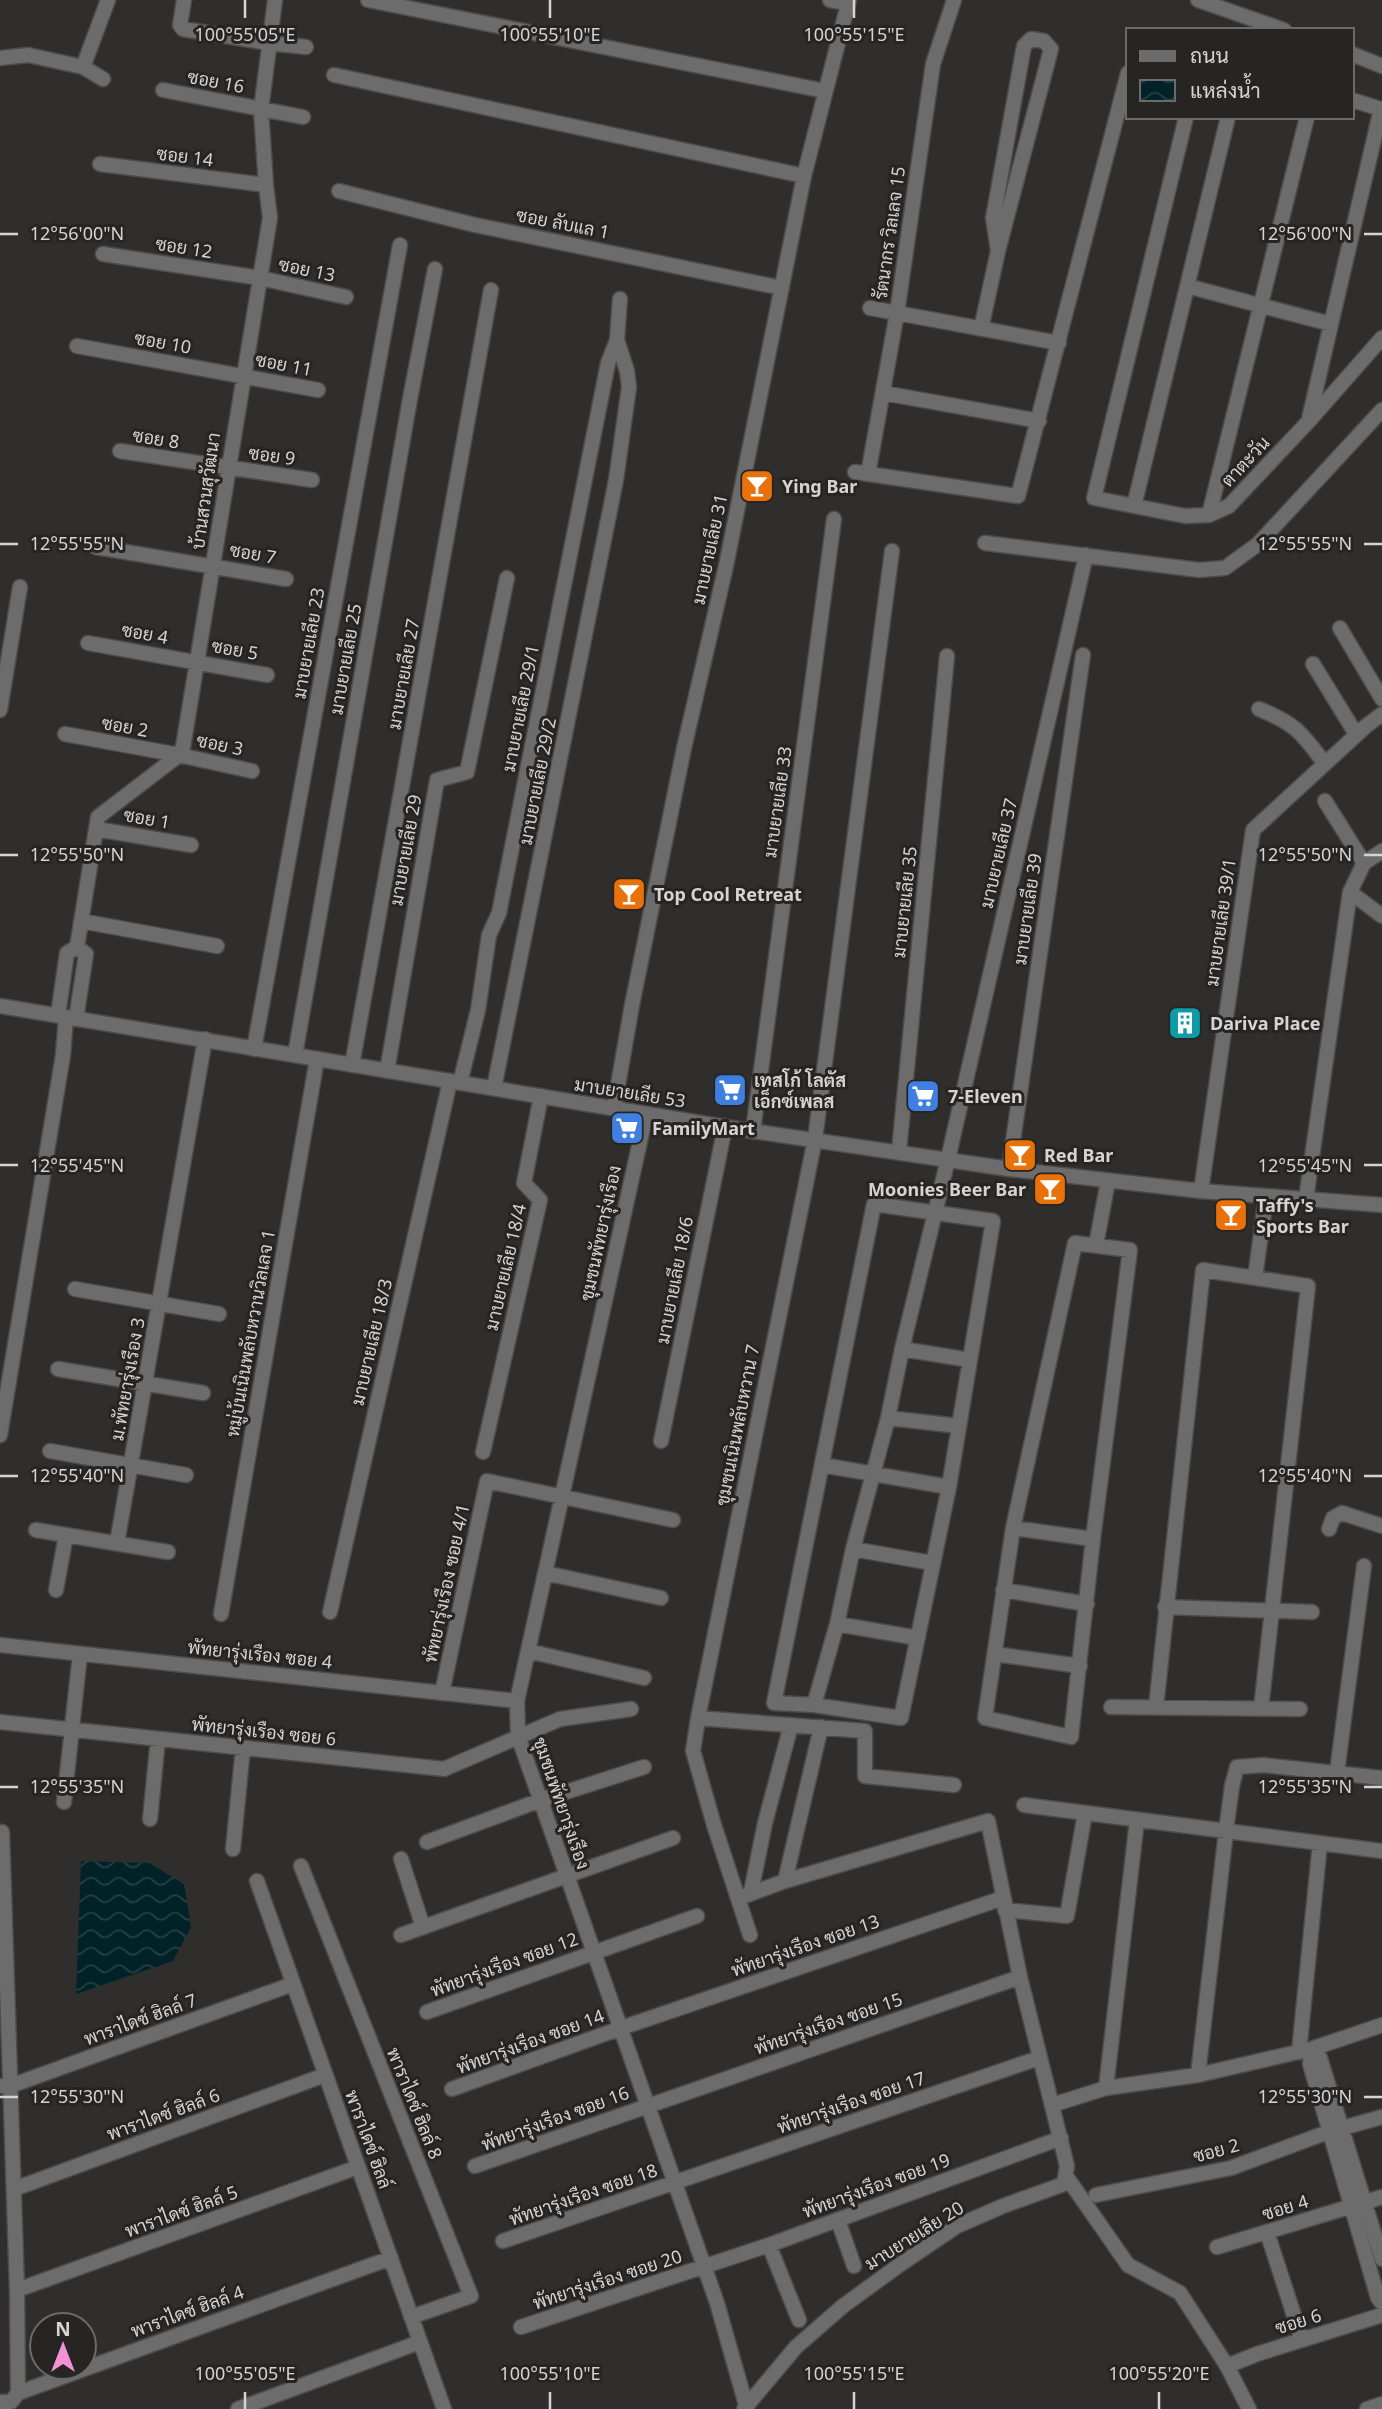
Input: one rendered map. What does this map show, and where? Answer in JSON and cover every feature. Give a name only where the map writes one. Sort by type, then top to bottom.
[{"type":"street","points":[[83,67],[108,0]]},
{"type":"street","points":[[184,0],[180,19],[183,29],[306,47]]},
{"type":"street","name":"บ้านสวนสุวัฒนา","points":[[179,755],[183,747],[214,566],[227,468],[270,218],[265,185],[261,110],[275,0]]},
{"type":"street","points":[[368,0],[825,91]]},
{"type":"street","points":[[830,0],[849,2]]},
{"type":"street","name":"รัตนากร วิลเลจ 15","points":[[954,0],[933,64],[883,393],[861,473],[1018,496],[1039,421]]},
{"type":"street","points":[[1198,0],[1240,7],[1280,28]]},
{"type":"street","name":"มาบยายเลีย 31","points":[[614,1108],[684,748],[726,566],[804,176],[849,2]]},
{"type":"street","points":[[981,329],[998,251],[1051,49],[1044,41],[1031,39],[1024,46],[993,218],[998,251]]},
{"type":"street","points":[[0,58],[28,55],[83,67],[103,79]]},
{"type":"street","points":[[1354,55],[1382,66]]},
{"type":"street","points":[[334,75],[804,176]]},
{"type":"street","points":[[883,393],[1039,421],[1126,81]]},
{"type":"street","name":"ซอย 16","points":[[163,90],[303,117]]},
{"type":"street","points":[[1308,422],[1381,109],[1354,101]]},
{"type":"street","points":[[1186,119],[1094,498],[1185,516],[1209,515],[1307,119]]},
{"type":"street","points":[[1134,506],[1228,119]]},
{"type":"street","name":"ซอย 14","points":[[100,164],[265,185]]},
{"type":"street","name":"ซอย ลับแล 1","points":[[339,191],[475,225],[782,288]]},
{"type":"street","name":"มาบยายเลีย 23","points":[[254,1049],[400,244]]},
{"type":"street","name":"ซอย 12","points":[[103,254],[260,278]]},
{"type":"street","name":"มาบยายเลีย 25","points":[[295,1055],[435,269]]},
{"type":"street","name":"ซอย 13","points":[[260,278],[346,298]]},
{"type":"street","points":[[1187,286],[1331,324]]},
{"type":"street","name":"มาบยายเลีย 27","points":[[352,1065],[491,290]]},
{"type":"street","points":[[617,340],[620,299]]},
{"type":"street","points":[[870,307],[1059,343]]},
{"type":"street","name":"ตาตะวัน","points":[[1209,515],[1229,506],[1382,338]]},
{"type":"street","name":"มาบยายเลีย 29/2","points":[[495,1088],[617,480],[629,387],[617,340]]},
{"type":"street","name":"มาบยายเลีย 29/1","points":[[455,1082],[478,1010],[489,935],[499,913],[608,363],[617,340]]},
{"type":"street","name":"ซอย 10","points":[[77,346],[243,376]]},
{"type":"street","name":"ซอย 11","points":[[243,376],[318,390]]},
{"type":"street","points":[[985,542],[1199,570],[1225,568],[1258,544],[1382,410]]},
{"type":"street","name":"ซอย 8","points":[[120,451],[227,468]]},
{"type":"street","name":"ซอย 9","points":[[227,468],[312,480]]},
{"type":"street","name":"มาบยายเลีย 33","points":[[753,1131],[834,519]]},
{"type":"street","points":[[96,547],[214,566]]},
{"type":"street","name":"ชุมชนเนินพลับหวาน 7","points":[[750,1935],[745,1895],[714,1825],[693,1751],[815,1139],[892,551]]},
{"type":"street","name":"มาบยายเลีย 37","points":[[814,1705],[888,1418],[1086,555]]},
{"type":"street","name":"ซอย 7","points":[[214,566],[286,579]]},
{"type":"street","name":"มาบยายเลีย 29","points":[[387,1071],[437,780],[467,772],[507,578]]},
{"type":"street","points":[[0,710],[20,587]]},
{"type":"street","points":[[1340,628],[1382,699]]},
{"type":"street","name":"ซอย 4","points":[[88,643],[196,662]]},
{"type":"street","name":"มาบยายเลีย 39","points":[[1009,1169],[1083,655]]},
{"type":"street","name":"มาบยายเลีย 35","points":[[899,1151],[947,656]]},
{"type":"street","name":"ซอย 5","points":[[196,662],[267,675]]},
{"type":"street","points":[[1313,664],[1356,734]]},
{"type":"street","points":[[1259,709],[1288,722],[1303,734],[1325,764]]},
{"type":"street","name":"มาบยายเลีย 39/1","points":[[1201,1192],[1253,830],[1356,734],[1382,714]]},
{"type":"street","name":"ซอย 2","points":[[65,734],[179,755]]},
{"type":"street","points":[[0,1435],[63,1055],[66,1017],[86,954],[77,947],[98,817],[179,755]]},
{"type":"street","name":"ซอย 3","points":[[179,755],[252,771]]},
{"type":"street","points":[[1325,801],[1364,863]]},
{"type":"street","name":"ซอย 1","points":[[96,830],[191,845]]},
{"type":"street","points":[[1306,1199],[1350,892],[1364,863],[1382,851]]},
{"type":"street","points":[[1350,892],[1382,916]]},
{"type":"street","points":[[81,921],[217,946]]},
{"type":"street","name":"มาบยายเลีย 53","points":[[0,1006],[725,1127],[1009,1169],[1201,1192],[1382,1205]]},
{"type":"street","name":"ม.พัทยารุ่งเรือง 3","points":[[117,1544],[205,1040]]},
{"type":"street","name":"หมู่บ้นเนินพลับหวานวิลเลจ 1","points":[[221,1614],[317,1059]]},
{"type":"street","name":"มาบยายเลีย 18/3","points":[[330,1612],[455,1082]]},
{"type":"street","name":"มาบยายเลีย 18/4","points":[[483,1452],[540,1200],[524,1182],[541,1096]]},
{"type":"street","name":"ชุมชนพัทยารุ่งเรือง","points":[[646,1114],[517,1701],[518,1736],[704,2267],[745,2407]]},
{"type":"street","name":"มาบยายเลีย 18/6","points":[[661,1441],[725,1127]]},
{"type":"street","points":[[1096,1245],[1108,1181]]},
{"type":"street","points":[[1255,1278],[1266,1197]]},
{"type":"street","points":[[874,1204],[934,1213],[993,1221],[949,1487],[901,1718],[814,1705],[774,1703],[874,1204]]},
{"type":"street","points":[[1075,1243],[1096,1245],[1130,1250],[1071,1737],[985,1718],[1013,1528],[1075,1243]]},
{"type":"street","points":[[1156,1707],[1203,1270],[1308,1286],[1261,1709]]},
{"type":"street","points":[[75,1289],[219,1314]]},
{"type":"street","points":[[902,1349],[970,1360]]},
{"type":"street","points":[[58,1369],[203,1393]]},
{"type":"street","points":[[888,1418],[959,1426]]},
{"type":"street","points":[[50,1451],[186,1475]]},
{"type":"street","points":[[822,1465],[949,1487]]},
{"type":"street","name":"พัทยารุ่งเรือง ซอย 4/1","points":[[442,1693],[487,1481],[562,1497]]},
{"type":"street","points":[[562,1497],[673,1520]]},
{"type":"street","points":[[1329,1529],[1333,1518],[1342,1514],[1382,1526]]},
{"type":"street","points":[[1013,1528],[1093,1539]]},
{"type":"street","points":[[36,1530],[168,1552]]},
{"type":"street","points":[[56,1590],[66,1535]]},
{"type":"street","points":[[853,1549],[932,1563]]},
{"type":"street","points":[[1336,1772],[1364,1566]]},
{"type":"street","points":[[545,1573],[661,1598]]},
{"type":"street","points":[[1003,1590],[1087,1604]]},
{"type":"street","points":[[1165,1606],[1312,1612]]},
{"type":"street","points":[[837,1623],[918,1638]]},
{"type":"street","name":"พัทยารุ่งเรือง ซอย 4","points":[[0,1645],[517,1701]]},
{"type":"street","points":[[528,1651],[644,1678]]},
{"type":"street","points":[[64,1802],[80,1654]]},
{"type":"street","points":[[995,1654],[1080,1665]]},
{"type":"street","points":[[1111,1707],[1300,1709]]},
{"type":"street","name":"พัทยารุ่งเรือง ซอย 6","points":[[0,1722],[444,1769],[560,1719],[631,1709]]},
{"type":"street","points":[[698,1718],[865,1731],[865,1776],[954,1785]]},
{"type":"street","points":[[745,1895],[791,1725]]},
{"type":"street","points":[[785,1881],[821,1727]]},
{"type":"street","points":[[150,1819],[158,1739]]},
{"type":"street","points":[[233,1849],[243,1748]]},
{"type":"street","points":[[1198,2075],[1226,1830],[1237,1767],[1264,1765],[1382,1778]]},
{"type":"street","points":[[427,1842],[541,1800],[644,1767]]},
{"type":"street","points":[[1024,1805],[1382,1851]]},
{"type":"street","points":[[1004,1904],[1067,1916],[1084,1813]]},
{"type":"street","points":[[1107,2088],[1137,1820]]},
{"type":"street","points":[[745,1895],[988,1821],[1020,1977],[1061,2138],[1067,2166],[1066,2176],[1128,2265],[1180,2293],[1227,2366],[1250,2409]]},
{"type":"street","points":[[2,1832],[5,2086],[14,2189],[18,2393]]},
{"type":"street","points":[[401,1935],[673,1838]]},
{"type":"street","points":[[1305,2050],[1320,1843]]},
{"type":"street","points":[[401,1859],[423,1927]]},
{"type":"street","name":"พาราไดซ์ ฮิลล์ 8","points":[[301,1866],[471,2296],[411,2317]]},
{"type":"street","name":"พาราไดซ์ ฮิลล์","points":[[257,1881],[444,2409]]},
{"type":"street","name":"พัทยารุ่งเรือง ซอย 13","points":[[621,2028],[1004,1904]]},
{"type":"street","name":"พัทยารุ่งเรือง ซอย 12","points":[[427,2012],[697,1916]]},
{"type":"street","name":"พัทยารุ่งเรือง ซอย 15","points":[[647,2105],[1020,1977]]},
{"type":"street","name":"พาราไดซ์ ฮิลล์ 7","points":[[5,2086],[293,1984]]},
{"type":"street","points":[[1052,2105],[1107,2088],[1198,2075],[1305,2050],[1382,2025]]},
{"type":"street","name":"พัทยารุ่งเรือง ซอย 14","points":[[452,2089],[621,2028]]},
{"type":"street","points":[[1305,2050],[1320,2058],[1378,2298],[1382,2303]]},
{"type":"street","name":"พัทยารุ่งเรือง ซอย 17","points":[[675,2184],[1039,2057]]},
{"type":"street","name":"พาราไดซ์ ฮิลล์ 6","points":[[14,2189],[325,2075]]},
{"type":"street","name":"พัทยารุ่งเรือง ซอย 16","points":[[475,2166],[647,2105]]},
{"type":"street","points":[[1336,2130],[1382,2117]]},
{"type":"street","name":"ซอย 2","points":[[1096,2195],[1231,2168],[1336,2130]]},
{"type":"street","name":"พัทยารุ่งเรือง ซอย 19","points":[[704,2267],[1061,2138]]},
{"type":"street","name":"พาราไดซ์ ฮิลล์ 5","points":[[17,2290],[358,2167]]},
{"type":"street","name":"มาบยายเลีย 20","points":[[745,2407],[796,2347],[843,2306],[898,2266],[957,2226],[1064,2184],[1066,2176]]},
{"type":"street","name":"พัทยารุ่งเรือง ซอย 18","points":[[503,2241],[675,2184]]},
{"type":"street","points":[[1357,2204],[1382,2197]]},
{"type":"street","points":[[1357,2204],[1382,2259]]},
{"type":"street","name":"ซอย 4","points":[[1217,2247],[1357,2204]]},
{"type":"street","points":[[838,2220],[853,2266]]},
{"type":"street","points":[[1268,2232],[1302,2340]]},
{"type":"street","points":[[769,2245],[799,2320]]},
{"type":"street","name":"พาราไดซ์ ฮิลล์ 4","points":[[0,2402],[11,2402],[18,2393],[391,2258]]},
{"type":"street","name":"พัทยารุ่งเรือง ซอย 20","points":[[522,2327],[704,2267]]},
{"type":"street","name":"ซอย 6","points":[[1227,2366],[1382,2315]]},
{"type":"street","points":[[238,2409],[420,2342]]},
{"type":"street","points":[[1367,2409],[1382,2404]]},
{"type":"water","points":[[81,1861],[149,1863],[184,1884],[191,1927],[173,1961],[76,1994]]},
{"type":"place","name":"Ying Bar","points":[[757,486]]},
{"type":"place","name":"Top Cool Retreat","points":[[629,894]]},
{"type":"place","name":"Dariva Place","points":[[1185,1023]]},
{"type":"place","name":"เทสโก้ โลตัส เอ็กซ์เพลส","points":[[730,1090]]},
{"type":"place","name":"7-Eleven","points":[[923,1096]]},
{"type":"place","name":"FamilyMart","points":[[627,1128]]},
{"type":"place","name":"Red Bar","points":[[1020,1155]]},
{"type":"place","name":"Moonies Beer Bar","points":[[1050,1189]]},
{"type":"place","name":"Taffy's Sports Bar","points":[[1231,1215]]}]
